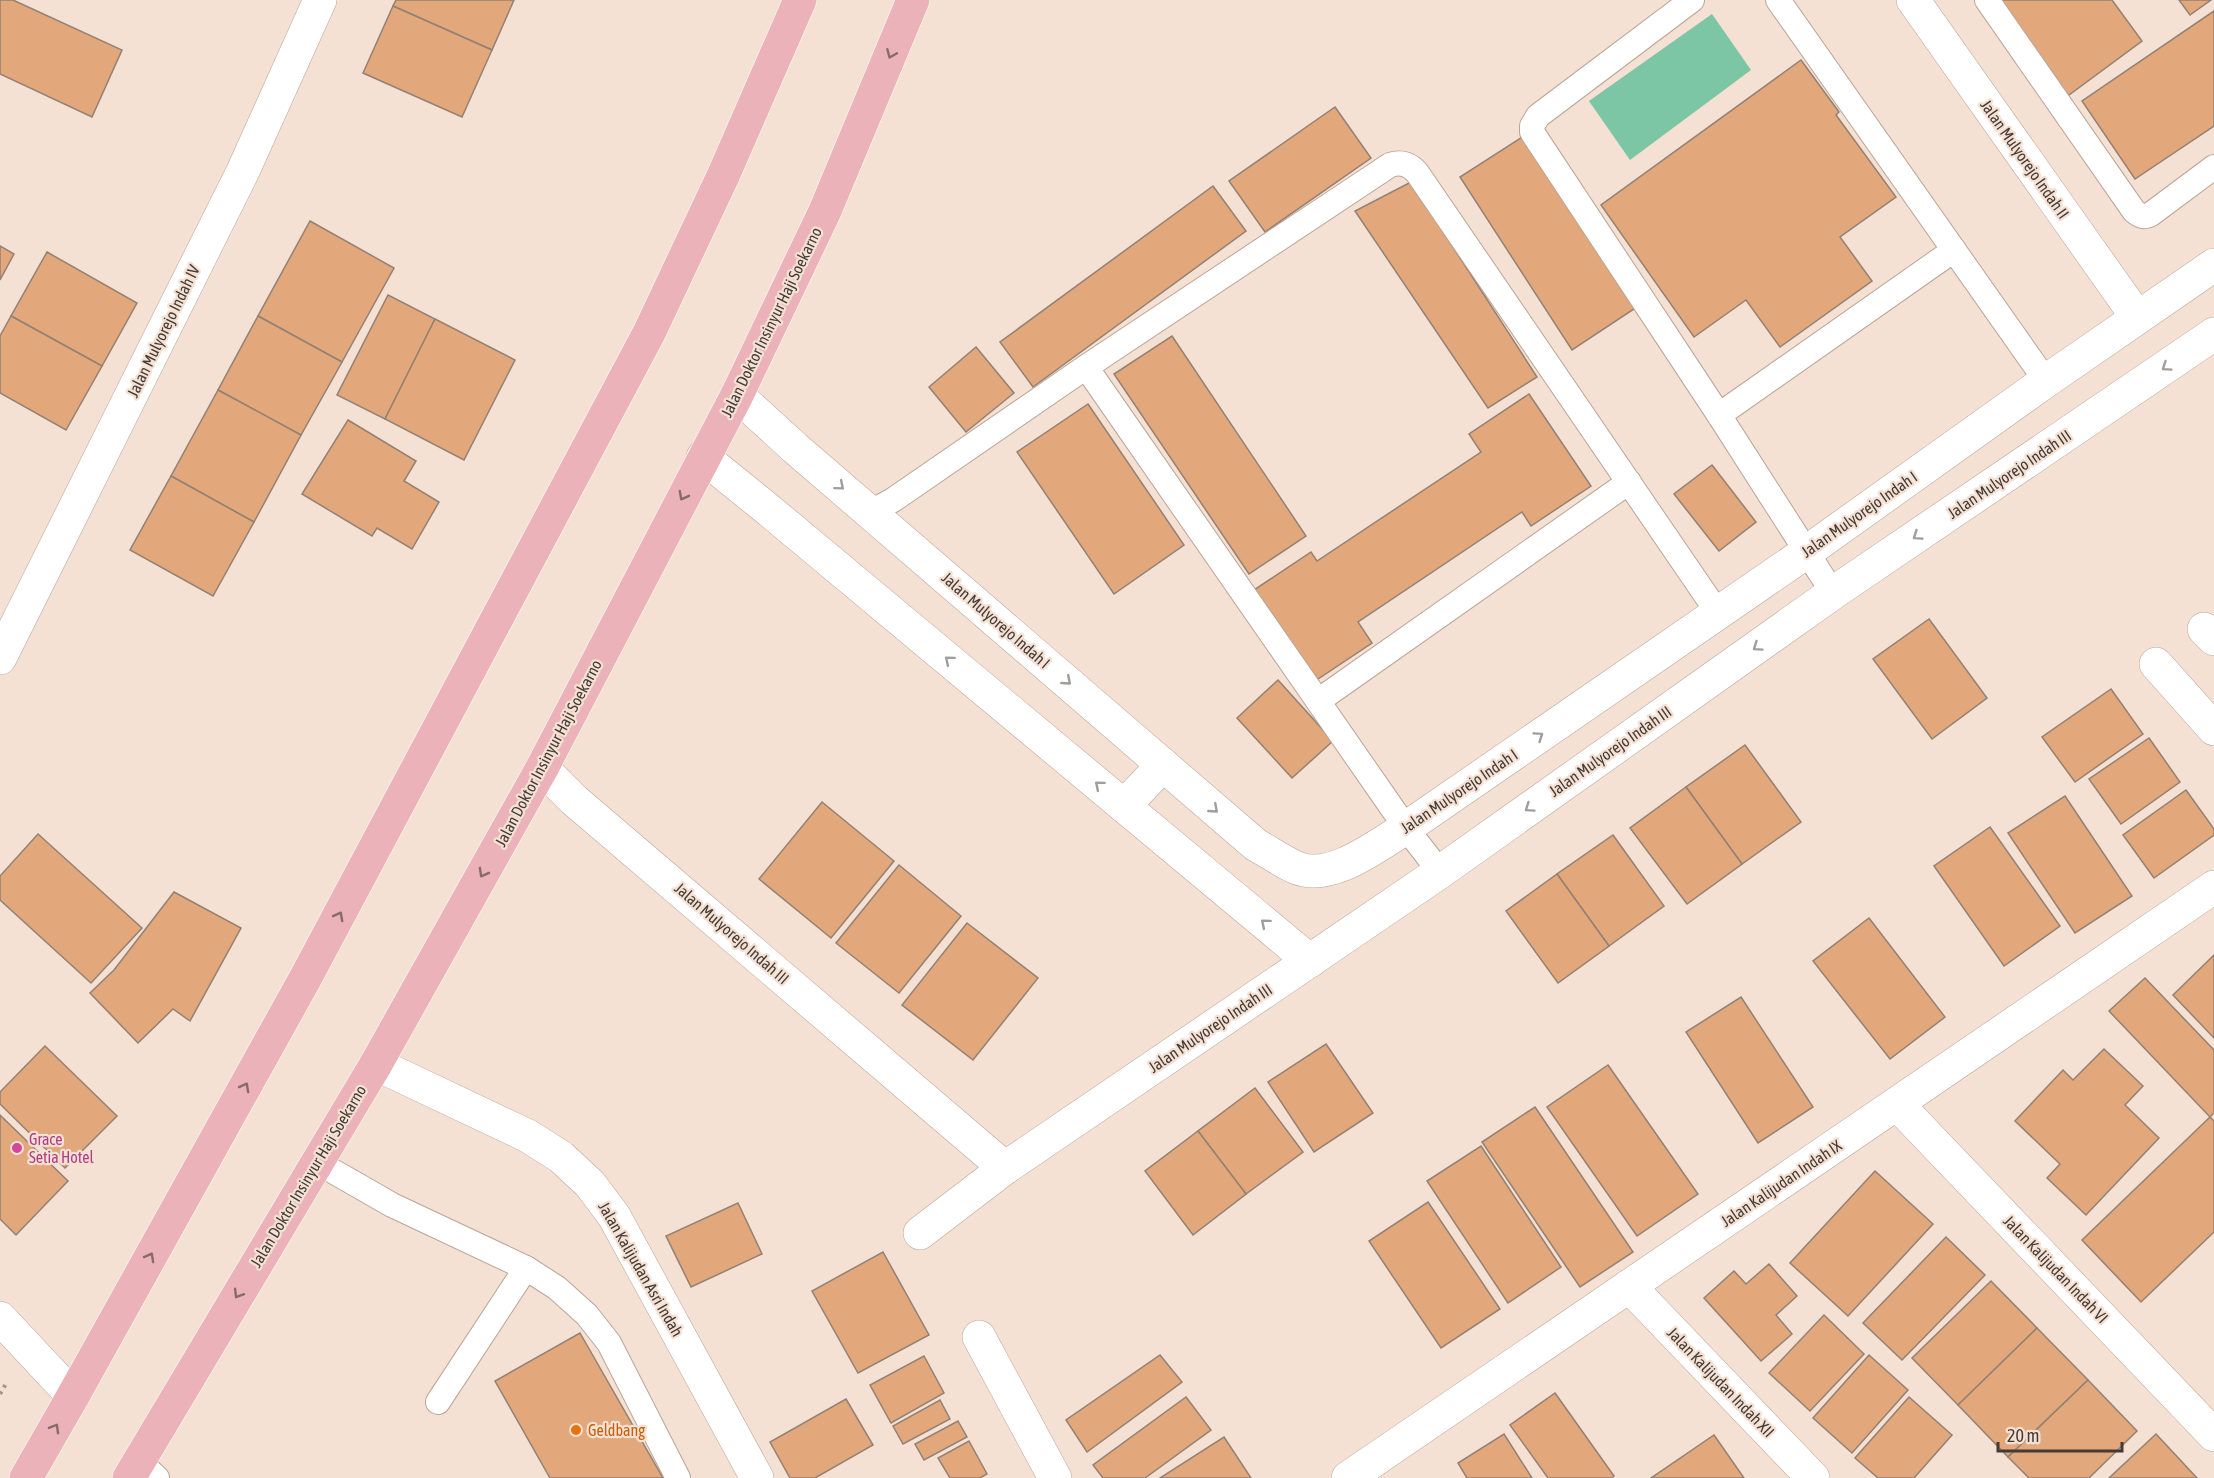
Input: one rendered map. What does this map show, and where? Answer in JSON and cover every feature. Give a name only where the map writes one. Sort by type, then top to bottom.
[{"type":"main road","points":[[26,1478],[306,977],[648,333],[723,176],[800,0]]},
{"type":"main road","name":"Jalan Doktor Insinyur Haji Soekarno","points":[[141,1472],[316,1162],[376,1064],[542,768],[737,395],[825,211],[913,0]]},
{"type":"street","name":"Jalan Mulyorejo Indah IV","points":[[0,658],[243,171],[320,0]]},
{"type":"street","name":"Jalan Mulyorejo Indah II","points":[[1913,0],[2137,317]]},
{"type":"street","name":"Jalan Mulyorejo Indah I","points":[[737,395],[769,426],[1256,845],[1298,868],[1318,872],[1345,864],[1406,828],[1808,551],[2046,381],[2214,265]]},
{"type":"street","name":"Jalan Mulyorejo Indah III","points":[[920,1233],[1005,1168],[1440,872],[1833,593],[2214,334]]},
{"type":"street","points":[[703,457],[1310,961]]},
{"type":"street","points":[[2156,664],[2214,729]]},
{"type":"street","points":[[1124,806],[1163,765]]},
{"type":"street","name":"Jalan Mulyorejo Indah III","points":[[542,768],[574,800],[1005,1168]]},
{"type":"street","name":"Jalan Kalijudan Indah IX","points":[[1348,1478],[2214,887]]},
{"type":"street","name":"Jalan Kalijudan Asri Indah","points":[[376,1064],[528,1136],[561,1156],[590,1184],[614,1216],[757,1478]]},
{"type":"street","name":"Jalan Kalijudan Indah VI","points":[[1897,1104],[2214,1435]]},
{"type":"street","name":"Jalan Kalijudan Indah XII","points":[[1629,1286],[1813,1478]]},
{"type":"street","points":[[0,1318],[73,1396]]},
{"type":"street","points":[[979,1337],[1055,1478]]},
{"type":"lane","points":[[1692,0],[1538,117],[1532,126],[1532,132],[1808,551],[1833,593]]},
{"type":"lane","points":[[1778,0],[2046,381]]},
{"type":"lane","points":[[1987,0],[2139,216],[2146,217],[2151,214],[2214,167]]},
{"type":"lane","points":[[871,512],[893,500],[1086,367],[1390,165],[1398,162],[1413,168],[1418,174],[1718,613]]},
{"type":"lane","points":[[1719,415],[1954,250]]},
{"type":"lane","points":[[1086,367],[1406,828],[1440,872]]},
{"type":"lane","points":[[1318,701],[1629,482]]},
{"type":"lane","points":[[316,1162],[392,1204],[526,1268],[557,1288],[587,1315],[609,1343],[678,1478]]},
{"type":"lane","points":[[438,1402],[526,1268]]},
{"type":"green space","points":[[1712,14],[1751,70],[1630,160],[1589,101]]},
{"type":"building","points":[[0,0],[13,0],[122,50],[92,117],[0,74]]},
{"type":"building","points":[[396,0],[514,0],[492,50],[393,6]]},
{"type":"building","points":[[1993,0],[2112,0],[2142,41],[2065,98]]},
{"type":"building","points":[[2179,0],[2211,0],[2190,15]]},
{"type":"building","points":[[393,6],[492,50],[462,117],[363,73]]},
{"type":"building","points":[[2214,11],[2214,126],[2135,179],[2082,101]]},
{"type":"building","points":[[1801,60],[1839,112],[1836,115],[1896,197],[1840,237],[1872,281],[1780,347],[1746,300],[1694,337],[1601,205]]},
{"type":"building","points":[[1335,107],[1371,158],[1265,232],[1229,181]]},
{"type":"building","points":[[1527,134],[1640,305],[1572,350],[1460,177]]},
{"type":"building","points":[[1411,182],[1537,377],[1488,408],[1355,211]]},
{"type":"building","points":[[1213,186],[1246,231],[1033,387],[1000,342]]},
{"type":"building","points":[[310,221],[394,268],[342,362],[258,316]]},
{"type":"building","points":[[0,246],[14,254],[0,280]]},
{"type":"building","points":[[47,252],[137,303],[102,366],[11,316]]},
{"type":"building","points":[[388,295],[435,319],[385,419],[337,395]]},
{"type":"building","points":[[11,316],[102,366],[66,430],[0,393],[0,336]]},
{"type":"building","points":[[258,316],[342,362],[301,435],[218,390]]},
{"type":"building","points":[[435,319],[515,360],[464,460],[385,419]]},
{"type":"building","points":[[1172,336],[1306,536],[1249,574],[1114,374]]},
{"type":"building","points":[[976,347],[1014,393],[966,432],[929,387]]},
{"type":"building","points":[[218,390],[301,435],[254,522],[171,476]]},
{"type":"building","points":[[1529,394],[1591,486],[1531,526],[1522,512],[1358,622],[1372,643],[1312,683],[1251,592],[1311,552],[1317,561],[1481,452],[1469,434]]},
{"type":"building","points":[[1088,404],[1184,545],[1114,594],[1017,452]]},
{"type":"building","points":[[348,420],[416,461],[404,481],[439,502],[412,549],[377,528],[372,536],[302,494]]},
{"type":"building","points":[[1712,465],[1756,522],[1719,551],[1674,494]]},
{"type":"building","points":[[171,476],[254,522],[213,596],[130,550]]},
{"type":"building","points":[[1929,619],[1987,698],[1932,739],[1873,659]]},
{"type":"building","points":[[1278,680],[1333,741],[1292,778],[1237,718]]},
{"type":"building","points":[[2111,689],[2143,734],[2075,782],[2042,737]]},
{"type":"building","points":[[2149,738],[2180,782],[2121,824],[2089,779]]},
{"type":"building","points":[[1745,745],[1801,822],[1742,864],[1686,787]]},
{"type":"building","points":[[1686,787],[1742,864],[1687,904],[1630,828]]},
{"type":"building","points":[[2186,790],[2214,829],[2214,835],[2154,878],[2123,835]]},
{"type":"building","points":[[2065,796],[2132,896],[2075,933],[2008,833]]},
{"type":"building","points":[[822,802],[894,861],[831,938],[759,879]]},
{"type":"building","points":[[1990,827],[2060,926],[2004,966],[1934,866]]},
{"type":"building","points":[[38,834],[142,928],[91,983],[0,900],[0,876]]},
{"type":"building","points":[[1613,835],[1664,906],[1609,946],[1557,874]]},
{"type":"building","points":[[899,865],[961,916],[899,993],[836,943]]},
{"type":"building","points":[[1557,874],[1609,946],[1558,983],[1506,911]]},
{"type":"building","points":[[174,892],[241,928],[190,1021],[173,1009],[138,1043],[90,993],[114,970]]},
{"type":"building","points":[[1869,918],[1945,1017],[1890,1059],[1813,961]]},
{"type":"building","points":[[967,923],[1038,978],[973,1060],[902,1005]]},
{"type":"building","points":[[2214,955],[2214,1038],[2173,995]]},
{"type":"building","points":[[2145,978],[2214,1050],[2214,1113],[2210,1117],[2109,1011]]},
{"type":"building","points":[[1741,997],[1813,1107],[1758,1143],[1686,1032]]},
{"type":"building","points":[[1326,1044],[1373,1113],[1314,1152],[1268,1082]]},
{"type":"building","points":[[45,1046],[117,1116],[65,1168],[0,1104],[0,1092]]},
{"type":"building","points":[[2104,1049],[2143,1086],[2125,1105],[2159,1138],[2086,1215],[2047,1178],[2060,1164],[2015,1121],[2063,1070],[2073,1080]]},
{"type":"building","points":[[1608,1065],[1698,1194],[1637,1236],[1547,1107]]},
{"type":"building","points":[[1255,1088],[1303,1152],[1246,1194],[1198,1131]]},
{"type":"building","points":[[1535,1107],[1633,1252],[1580,1287],[1482,1142]]},
{"type":"building","name":"Grace Setia Hotel","points":[[0,1115],[68,1181],[16,1235],[0,1219]]},
{"type":"building","points":[[2210,1117],[2214,1121],[2214,1232],[2141,1302],[2082,1240]]},
{"type":"building","points":[[1198,1131],[1246,1194],[1193,1235],[1145,1171]]},
{"type":"building","points":[[1481,1146],[1561,1267],[1508,1303],[1427,1181]]},
{"type":"building","points":[[1875,1171],[1933,1224],[1848,1316],[1790,1263]]},
{"type":"building","points":[[1428,1202],[1500,1309],[1441,1348],[1369,1241]]},
{"type":"building","points":[[738,1203],[762,1254],[691,1287],[666,1236]]},
{"type":"building","points":[[1946,1237],[1985,1275],[1902,1360],[1863,1323]]},
{"type":"building","points":[[883,1252],[929,1335],[858,1373],[812,1291]]},
{"type":"building","points":[[1769,1264],[1797,1296],[1776,1315],[1792,1334],[1761,1361],[1704,1298],[1734,1271],[1746,1284]]},
{"type":"building","points":[[1991,1281],[2037,1328],[1958,1405],[1912,1358]]},
{"type":"building","points":[[1824,1315],[1864,1354],[1810,1411],[1769,1373]]},
{"type":"building","points":[[2037,1328],[2088,1380],[2008,1457],[1958,1405]]},
{"type":"building","points":[[580,1333],[663,1478],[550,1478],[495,1381]]},
{"type":"building","points":[[1160,1355],[1182,1382],[1087,1452],[1066,1420]]},
{"type":"building","points":[[1869,1355],[1908,1390],[1852,1453],[1813,1418]]},
{"type":"building","points":[[924,1356],[944,1393],[891,1423],[870,1385]]},
{"type":"building","points":[[2088,1380],[2137,1431],[2089,1478],[2029,1478],[2008,1457]]},
{"type":"building","points":[[1555,1393],[1614,1476],[1612,1478],[1548,1478],[1510,1425]]},
{"type":"building","points":[[1186,1397],[1211,1430],[1145,1478],[1103,1478],[1093,1465]]},
{"type":"building","points":[[1909,1397],[1952,1435],[1914,1478],[1878,1478],[1855,1458]]},
{"type":"building","points":[[846,1399],[873,1445],[815,1478],[790,1478],[770,1442]]},
{"type":"building","points":[[940,1400],[950,1419],[903,1444],[893,1426]]},
{"type":"building","points":[[958,1421],[967,1437],[924,1460],[915,1444]]},
{"type":"building","points":[[1504,1434],[1532,1478],[1467,1478],[1458,1463]]},
{"type":"building","points":[[2156,1434],[2197,1478],[2109,1478]]},
{"type":"building","points":[[1714,1435],[1744,1478],[1651,1478]]},
{"type":"building","points":[[1224,1437],[1251,1478],[1160,1478]]},
{"type":"building","points":[[969,1441],[987,1474],[980,1478],[950,1478],[938,1458]]},
{"type":"place","name":"Grace Setia Hotel","points":[[17,1148]]},
{"type":"place","name":"Geldbang","points":[[576,1430]]}]
